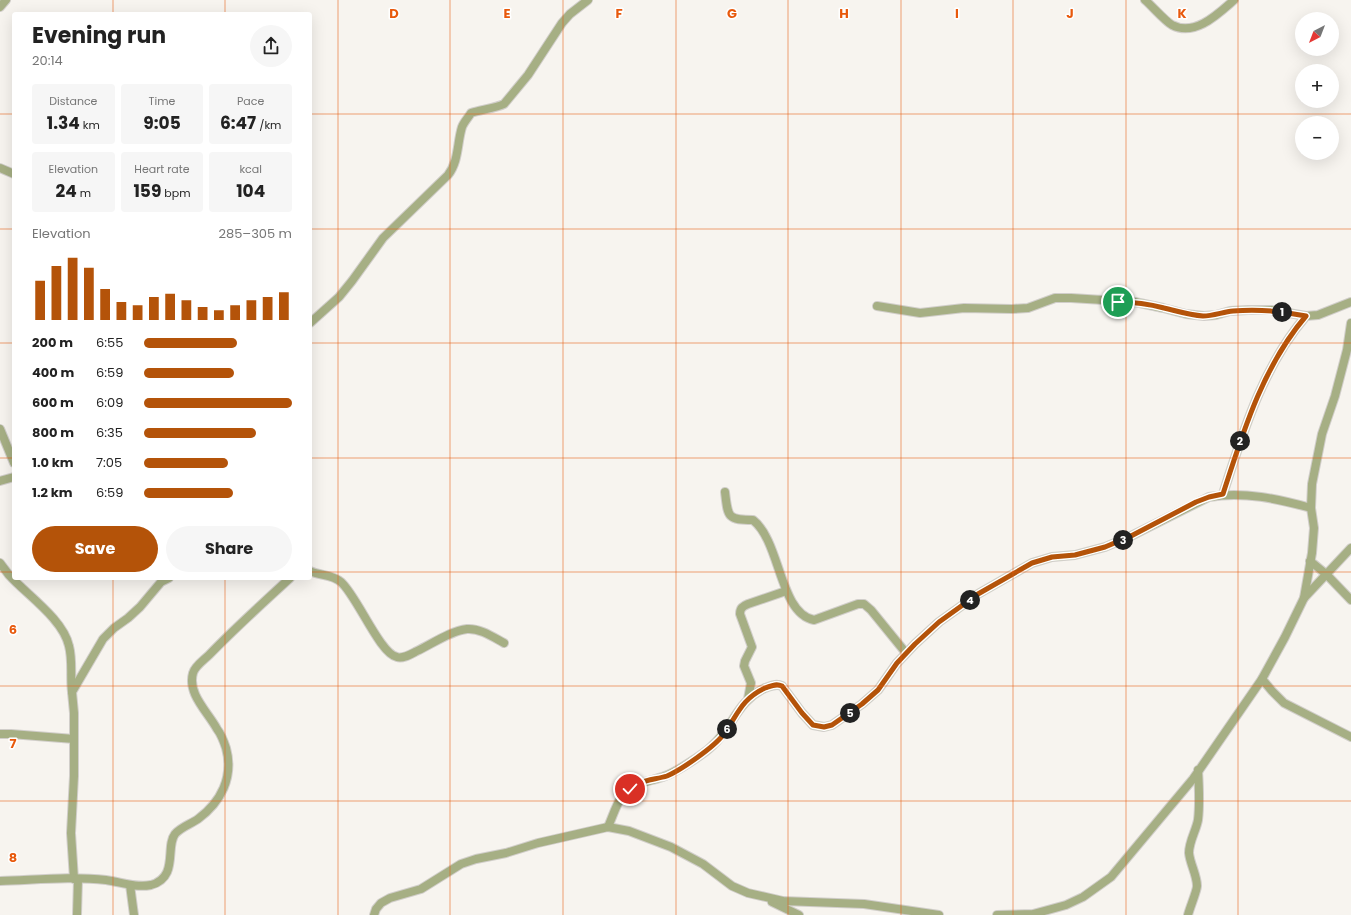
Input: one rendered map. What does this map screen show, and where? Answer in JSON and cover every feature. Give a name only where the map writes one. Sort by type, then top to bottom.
[{"type":"street","points":[[0,7],[6,0]]},
{"type":"street","points":[[312,322],[339,297],[383,238],[448,175],[456,161],[463,126],[471,113],[499,107],[504,104],[528,75],[570,14],[588,0]]},
{"type":"street","points":[[1145,0],[1172,25],[1188,29],[1199,26],[1210,20],[1234,0]]},
{"type":"street","points":[[0,168],[12,173]]},
{"type":"street","points":[[877,306],[920,313],[964,308],[1012,310],[1028,308],[1056,298],[1071,298],[1135,302],[1186,314],[1204,316],[1216,315],[1230,311],[1271,310],[1306,316],[1318,315],[1351,302]]},
{"type":"street","points":[[1223,494],[1249,417],[1261,390],[1293,332],[1306,316]]},
{"type":"street","points":[[997,915],[1033,914],[1066,905],[1083,897],[1111,877],[1198,770],[1262,679],[1304,598],[1314,528],[1312,484],[1322,434],[1335,396],[1347,350],[1351,323]]},
{"type":"street","points":[[0,429],[12,458]]},
{"type":"street","points":[[0,481],[12,478]]},
{"type":"street","points":[[725,492],[729,515],[734,519],[754,520],[762,529],[776,559],[786,592],[800,614],[808,619],[814,620],[858,604],[864,604],[871,610],[906,653]]},
{"type":"street","points":[[608,827],[622,797],[630,789],[640,782],[666,776],[676,771],[710,748],[723,735],[741,706],[759,691],[778,684],[785,689],[802,713],[813,725],[824,727],[832,725],[862,704],[878,690],[897,663],[939,622],[978,594],[1032,563],[1052,557],[1075,555],[1105,547],[1131,536],[1196,502],[1223,494],[1259,496],[1312,508]]},
{"type":"street","points":[[1304,598],[1351,548]]},
{"type":"street","points":[[1310,562],[1326,574],[1351,600]]},
{"type":"street","points":[[0,563],[12,578]]},
{"type":"street","points":[[312,572],[324,574],[341,581],[351,593],[379,641],[389,653],[397,657],[406,656],[450,634],[468,629],[485,633],[504,643]]},
{"type":"street","points":[[14,580],[34,598],[64,633],[69,645],[74,739],[71,833],[76,879],[77,915]]},
{"type":"street","points":[[72,692],[103,640],[114,628],[140,607],[161,582],[165,580]]},
{"type":"street","points":[[0,881],[76,879],[106,880],[139,886],[156,883],[163,877],[169,867],[172,843],[175,834],[210,810],[220,796],[227,778],[229,766],[226,748],[218,729],[194,692],[191,682],[194,670],[217,646],[288,580]]},
{"type":"street","points":[[748,699],[751,683],[744,666],[745,660],[752,647],[740,614],[740,610],[742,606],[786,592]]},
{"type":"street","points":[[1262,679],[1284,703],[1351,737]]},
{"type":"street","points":[[0,734],[74,739]]},
{"type":"street","points":[[1188,915],[1197,889],[1189,852],[1190,842],[1198,821],[1198,770]]},
{"type":"street","points":[[374,915],[376,909],[381,903],[390,898],[421,889],[461,864],[476,859],[506,853],[538,843],[608,827],[629,831],[671,847],[703,864],[732,886],[748,893],[783,901],[864,904],[939,915]]},
{"type":"street","points":[[130,885],[134,915]]},
{"type":"street","points":[[760,896],[799,915]]},
{"type":"route","points":[[630,789],[640,782],[666,776],[676,771],[710,748],[723,735],[741,706],[748,699],[759,691],[778,684],[785,689],[802,713],[813,725],[824,727],[832,725],[862,704],[878,690],[897,663],[939,622],[978,594],[1032,563],[1052,557],[1075,555],[1105,547],[1176,514],[1196,502],[1223,494],[1249,417],[1264,383],[1293,332],[1306,316],[1271,310],[1248,310],[1230,311],[1216,315],[1204,316],[1186,314],[1135,302],[1118,302]]}]
